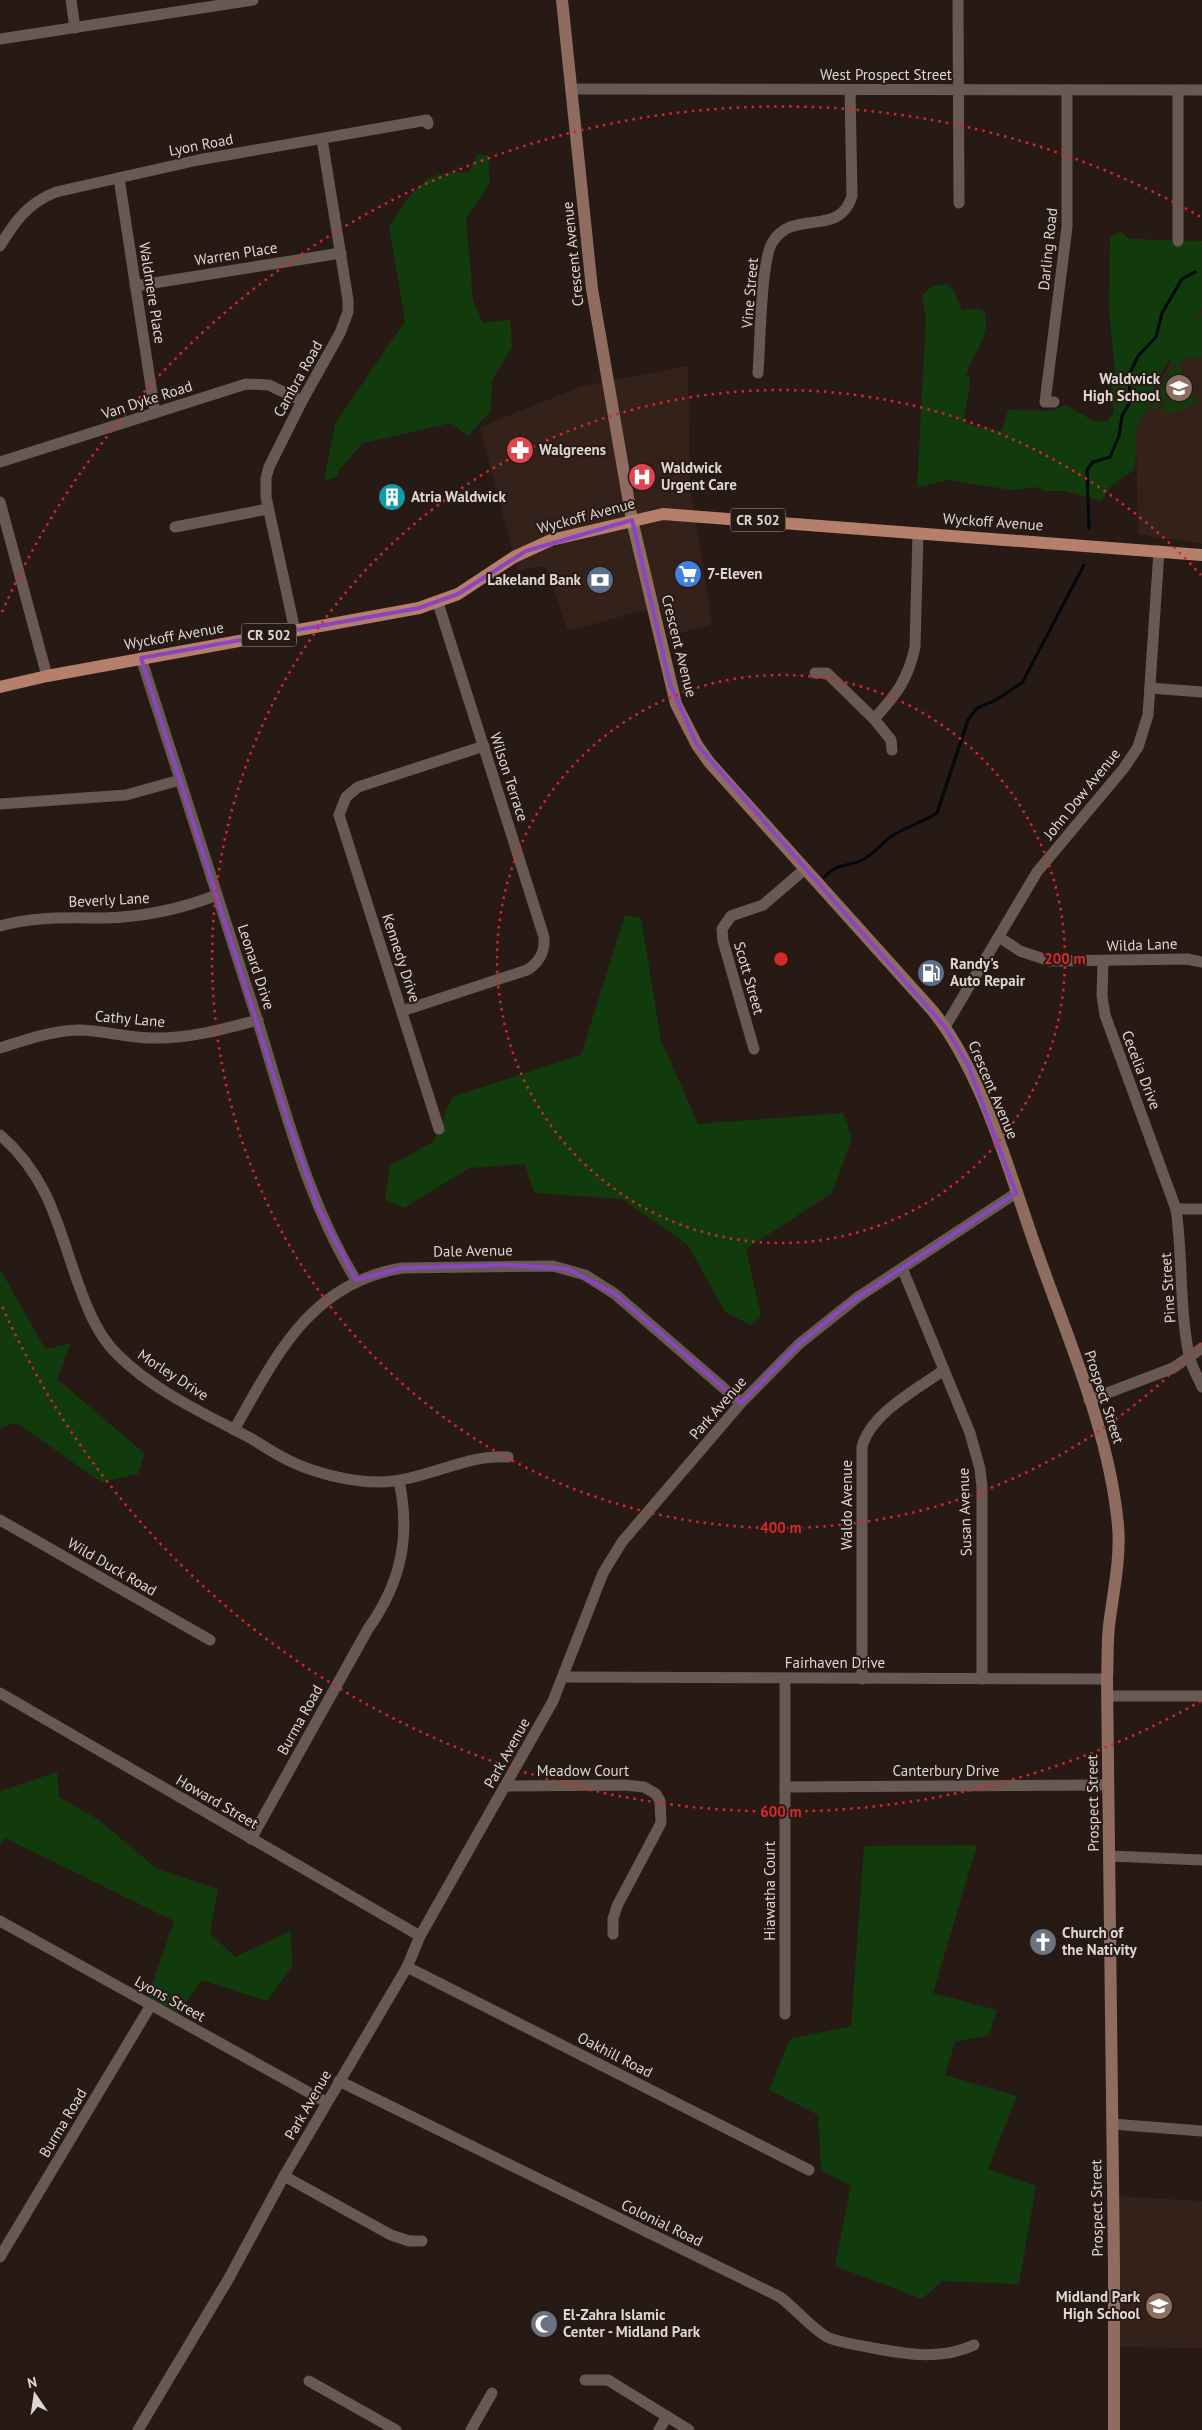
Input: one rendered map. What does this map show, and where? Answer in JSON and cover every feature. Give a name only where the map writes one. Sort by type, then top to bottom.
[{"type":"main road","name":"Crescent Avenue","points":[[562,0],[592,289],[632,520],[670,684],[685,724],[709,762],[945,1027],[968,1065],[1016,1193]]},
{"type":"main road","name":"Wyckoff Avenue","points":[[0,687],[141,658],[419,608],[438,602],[477,584],[514,557],[551,540],[632,520],[677,513],[1202,555]]},
{"type":"main road","name":"Prospect Street","points":[[1016,1193],[1089,1400],[1107,1459],[1118,1527],[1118,1553],[1109,1628],[1107,1679],[1114,2430]]},
{"type":"street","points":[[71,0],[75,28]]},
{"type":"street","points":[[0,39],[75,28],[181,6],[254,0]]},
{"type":"street","points":[[958,0],[956,90],[958,203]]},
{"type":"street","name":"West Prospect Street","points":[[571,89],[1202,90]]},
{"type":"street","name":"Vine Street","points":[[758,373],[767,262],[771,244],[778,235],[792,225],[832,220],[845,211],[852,196],[850,90]]},
{"type":"street","name":"Darling Road","points":[[1054,402],[1045,402],[1067,227],[1067,90]]},
{"type":"street","points":[[1178,90],[1178,240]]},
{"type":"street","name":"Lyon Road","points":[[0,246],[22,212],[43,197],[56,192],[198,160],[427,120],[428,124]]},
{"type":"street","name":"Cambra Road","points":[[295,631],[265,491],[269,467],[344,324],[348,300],[322,139]]},
{"type":"street","name":"Waldmere Place","points":[[119,178],[155,413]]},
{"type":"street","name":"Warren Place","points":[[135,286],[340,253]]},
{"type":"street","name":"Van Dyke Road","points":[[0,462],[246,384],[270,385],[302,401]]},
{"type":"street","points":[[0,502],[47,676]]},
{"type":"street","points":[[175,528],[268,509]]},
{"type":"street","points":[[874,719],[897,694],[912,663],[915,647],[918,532]]},
{"type":"street","name":"John Dow Avenue","points":[[945,1027],[1038,872],[1130,760],[1144,731],[1150,688],[1158,551]]},
{"type":"street","name":"Wilson Terrace","points":[[402,1011],[527,970],[539,960],[545,947],[544,937],[438,602]]},
{"type":"street","name":"Leonard Drive","points":[[141,658],[258,1020],[289,1124],[320,1210],[333,1240],[356,1280]]},
{"type":"street","points":[[815,673],[827,673],[874,719],[891,740],[892,750]]},
{"type":"street","points":[[1150,688],[1202,692]]},
{"type":"street","name":"Kennedy Drive","points":[[439,1129],[340,815],[346,797],[358,787],[484,746]]},
{"type":"street","points":[[0,804],[126,795],[180,780]]},
{"type":"street","name":"Scott Street","points":[[754,1048],[723,941],[722,929],[731,916],[762,904],[805,869]]},
{"type":"street","name":"Beverly Lane","points":[[0,926],[54,917],[104,918],[152,914],[196,904],[217,895]]},
{"type":"street","name":"Wilda Lane","points":[[999,937],[1020,951],[1050,961],[1187,958],[1202,962]]},
{"type":"street","name":"Cecelia Drive","points":[[1103,961],[1102,996],[1105,1015],[1169,1185]]},
{"type":"street","name":"Cathy Lane","points":[[0,1048],[40,1035],[62,1031],[78,1030],[139,1038],[176,1038],[214,1032],[258,1020]]},
{"type":"street","name":"Morley Drive","points":[[0,1135],[21,1154],[35,1174],[61,1226],[88,1310],[106,1341],[122,1360],[177,1398],[290,1461],[311,1470],[355,1480],[399,1481],[479,1459],[495,1456],[508,1457]]},
{"type":"street","name":"Pine Street","points":[[1169,1185],[1176,1209],[1180,1237],[1182,1300],[1189,1357],[1202,1387]]},
{"type":"street","name":"Park Avenue","points":[[138,2430],[229,2278],[326,2102],[407,1967],[420,1936],[553,1701],[603,1573],[612,1557],[741,1403],[772,1370],[828,1320],[902,1268],[1016,1193]]},
{"type":"street","points":[[1176,1209],[1202,1209]]},
{"type":"street","name":"Dale Avenue","points":[[234,1430],[261,1382],[299,1326],[323,1302],[356,1280],[402,1268],[506,1265],[553,1266],[568,1269],[593,1280],[615,1294],[741,1403]]},
{"type":"street","name":"Susan Avenue","points":[[902,1268],[970,1433],[980,1469],[982,1488],[982,1679]]},
{"type":"street","points":[[1089,1400],[1173,1368],[1202,1348]]},
{"type":"street","name":"Waldo Avenue","points":[[862,1679],[862,1447],[864,1437],[876,1420],[944,1370]]},
{"type":"street","name":"Burma Road","points":[[251,1839],[388,1598],[402,1557],[405,1520],[399,1481]]},
{"type":"street","name":"Wild Duck Road","points":[[0,1520],[210,1640]]},
{"type":"street","name":"Fairhaven Drive","points":[[563,1677],[1107,1679]]},
{"type":"street","name":"Hiawatha Court","points":[[785,1678],[785,2014]]},
{"type":"street","name":"Howard Street","points":[[0,1693],[420,1936]]},
{"type":"street","points":[[1107,1696],[1202,1696]]},
{"type":"street","name":"Meadow Court","points":[[506,1786],[625,1785],[644,1787],[656,1794],[660,1801],[661,1823],[617,1906],[613,1919],[613,1934]]},
{"type":"street","name":"Canterbury Drive","points":[[785,1787],[1108,1785]]},
{"type":"street","points":[[1110,1856],[1202,1860]]},
{"type":"street","name":"Lyons Street","points":[[0,1920],[326,2102]]},
{"type":"street","name":"Oakhill Road","points":[[407,1967],[809,2170]]},
{"type":"street","name":"Burma Road","points":[[0,2257],[151,2005]]},
{"type":"street","name":"Colonial Road","points":[[339,2081],[780,2298],[793,2306],[817,2330],[837,2341],[903,2353],[926,2355],[945,2354],[974,2344]]},
{"type":"street","points":[[1112,2124],[1202,2131]]},
{"type":"street","points":[[284,2176],[390,2235],[409,2241],[422,2241]]},
{"type":"street","points":[[585,2380],[608,2380],[689,2430]]},
{"type":"street","points":[[309,2381],[396,2430]]},
{"type":"street","points":[[471,2430],[492,2393]]},
{"type":"street","points":[[659,2430],[667,2416]]},
{"type":"highlighted area","points":[[632,520],[670,684],[697,745],[945,1027],[968,1065],[1016,1193],[848,1304],[799,1344],[741,1403],[615,1294],[568,1269],[506,1265],[402,1268],[356,1280],[319,1210],[289,1124],[141,658],[419,608],[458,594],[526,551]]},
{"type":"shaded area","name":"Waldwick High School","points":[[1202,307],[1202,544],[1138,534],[1136,429],[1192,318]]},
{"type":"shaded area","points":[[688,366],[690,484],[712,624],[669,636],[660,606],[568,631],[545,566],[518,571],[480,427],[582,386]]},
{"type":"shaded area","name":"Midland Park High School","points":[[1115,2196],[1202,2201],[1202,2348],[1119,2347]]},
{"type":"green space","points":[[477,154],[488,155],[490,183],[466,219],[473,300],[483,323],[510,320],[512,347],[492,380],[491,411],[468,436],[451,423],[363,443],[339,470],[337,477],[324,481],[335,424],[405,321],[389,226],[421,185],[431,177],[447,173],[469,172]]},
{"type":"green space","points":[[1120,231],[1129,239],[1202,241],[1202,307],[1190,324],[1202,313],[1202,357],[1184,358],[1177,367],[1173,366],[1169,360],[1157,381],[1150,405],[1136,429],[1134,470],[1111,486],[1101,501],[1065,491],[1046,491],[1035,487],[1013,490],[948,480],[917,487],[926,317],[922,296],[932,286],[947,284],[954,291],[962,311],[974,308],[984,311],[986,328],[984,336],[966,375],[970,378],[970,383],[963,421],[973,426],[1002,431],[1008,410],[1052,411],[1066,405],[1095,422],[1108,421],[1114,412],[1111,391],[1115,370],[1109,310],[1110,238]]},
{"type":"green space","points":[[1182,366],[1182,388],[1166,396],[1159,408],[1152,408],[1169,371]]},
{"type":"green space","points":[[1183,390],[1188,390],[1188,395],[1195,394],[1196,404],[1190,404],[1181,411],[1161,413],[1167,399]]},
{"type":"green space","points":[[625,915],[641,918],[661,1040],[698,1124],[843,1113],[852,1138],[832,1193],[746,1249],[761,1316],[750,1325],[725,1312],[688,1245],[622,1199],[534,1193],[525,1164],[469,1168],[404,1208],[385,1200],[390,1166],[434,1141],[452,1097],[581,1055]]},
{"type":"green space","points":[[0,1269],[45,1349],[71,1343],[57,1379],[144,1453],[138,1474],[101,1482],[17,1423],[2,1427],[0,1431]]},
{"type":"green space","points":[[57,1772],[59,1797],[99,1820],[157,1869],[218,1889],[210,1933],[235,1957],[291,1931],[292,1967],[267,2001],[202,1980],[176,2017],[146,2002],[174,1921],[5,1838],[0,1844],[0,1791]]},
{"type":"green space","points":[[977,1845],[933,1993],[997,2010],[989,2035],[955,2042],[945,2075],[1017,2096],[988,2169],[1036,2186],[1019,2284],[942,2281],[922,2299],[835,2266],[851,2186],[821,2170],[818,2115],[769,2090],[790,2039],[851,2026],[864,1846]]},
{"type":"waterway","points":[[1089,528],[1087,470],[1093,462],[1110,457],[1119,436],[1122,416],[1130,402],[1129,375],[1138,356],[1156,337],[1162,313],[1182,279],[1195,272]]},
{"type":"waterway","points":[[824,877],[838,867],[867,858],[892,836],[937,813],[968,720],[977,708],[994,701],[1022,683],[1084,565]]},
{"type":"place","name":"Waldwick High School","points":[[1179,388]]},
{"type":"place","name":"Walgreens","points":[[520,450]]},
{"type":"place","name":"Waldwick Urgent Care","points":[[642,477]]},
{"type":"place","name":"Atria Waldwick","points":[[392,497]]},
{"type":"place","name":"7-Eleven","points":[[688,574]]},
{"type":"place","name":"Lakeland Bank","points":[[600,580]]},
{"type":"place","name":"Randy's Auto Repair","points":[[931,973]]},
{"type":"place","name":"Church of the Nativity","points":[[1043,1942]]},
{"type":"place","name":"Midland Park High School","points":[[1159,2306]]},
{"type":"place","name":"El-Zahra Islamic Center - Midland Park","points":[[544,2324]]}]
